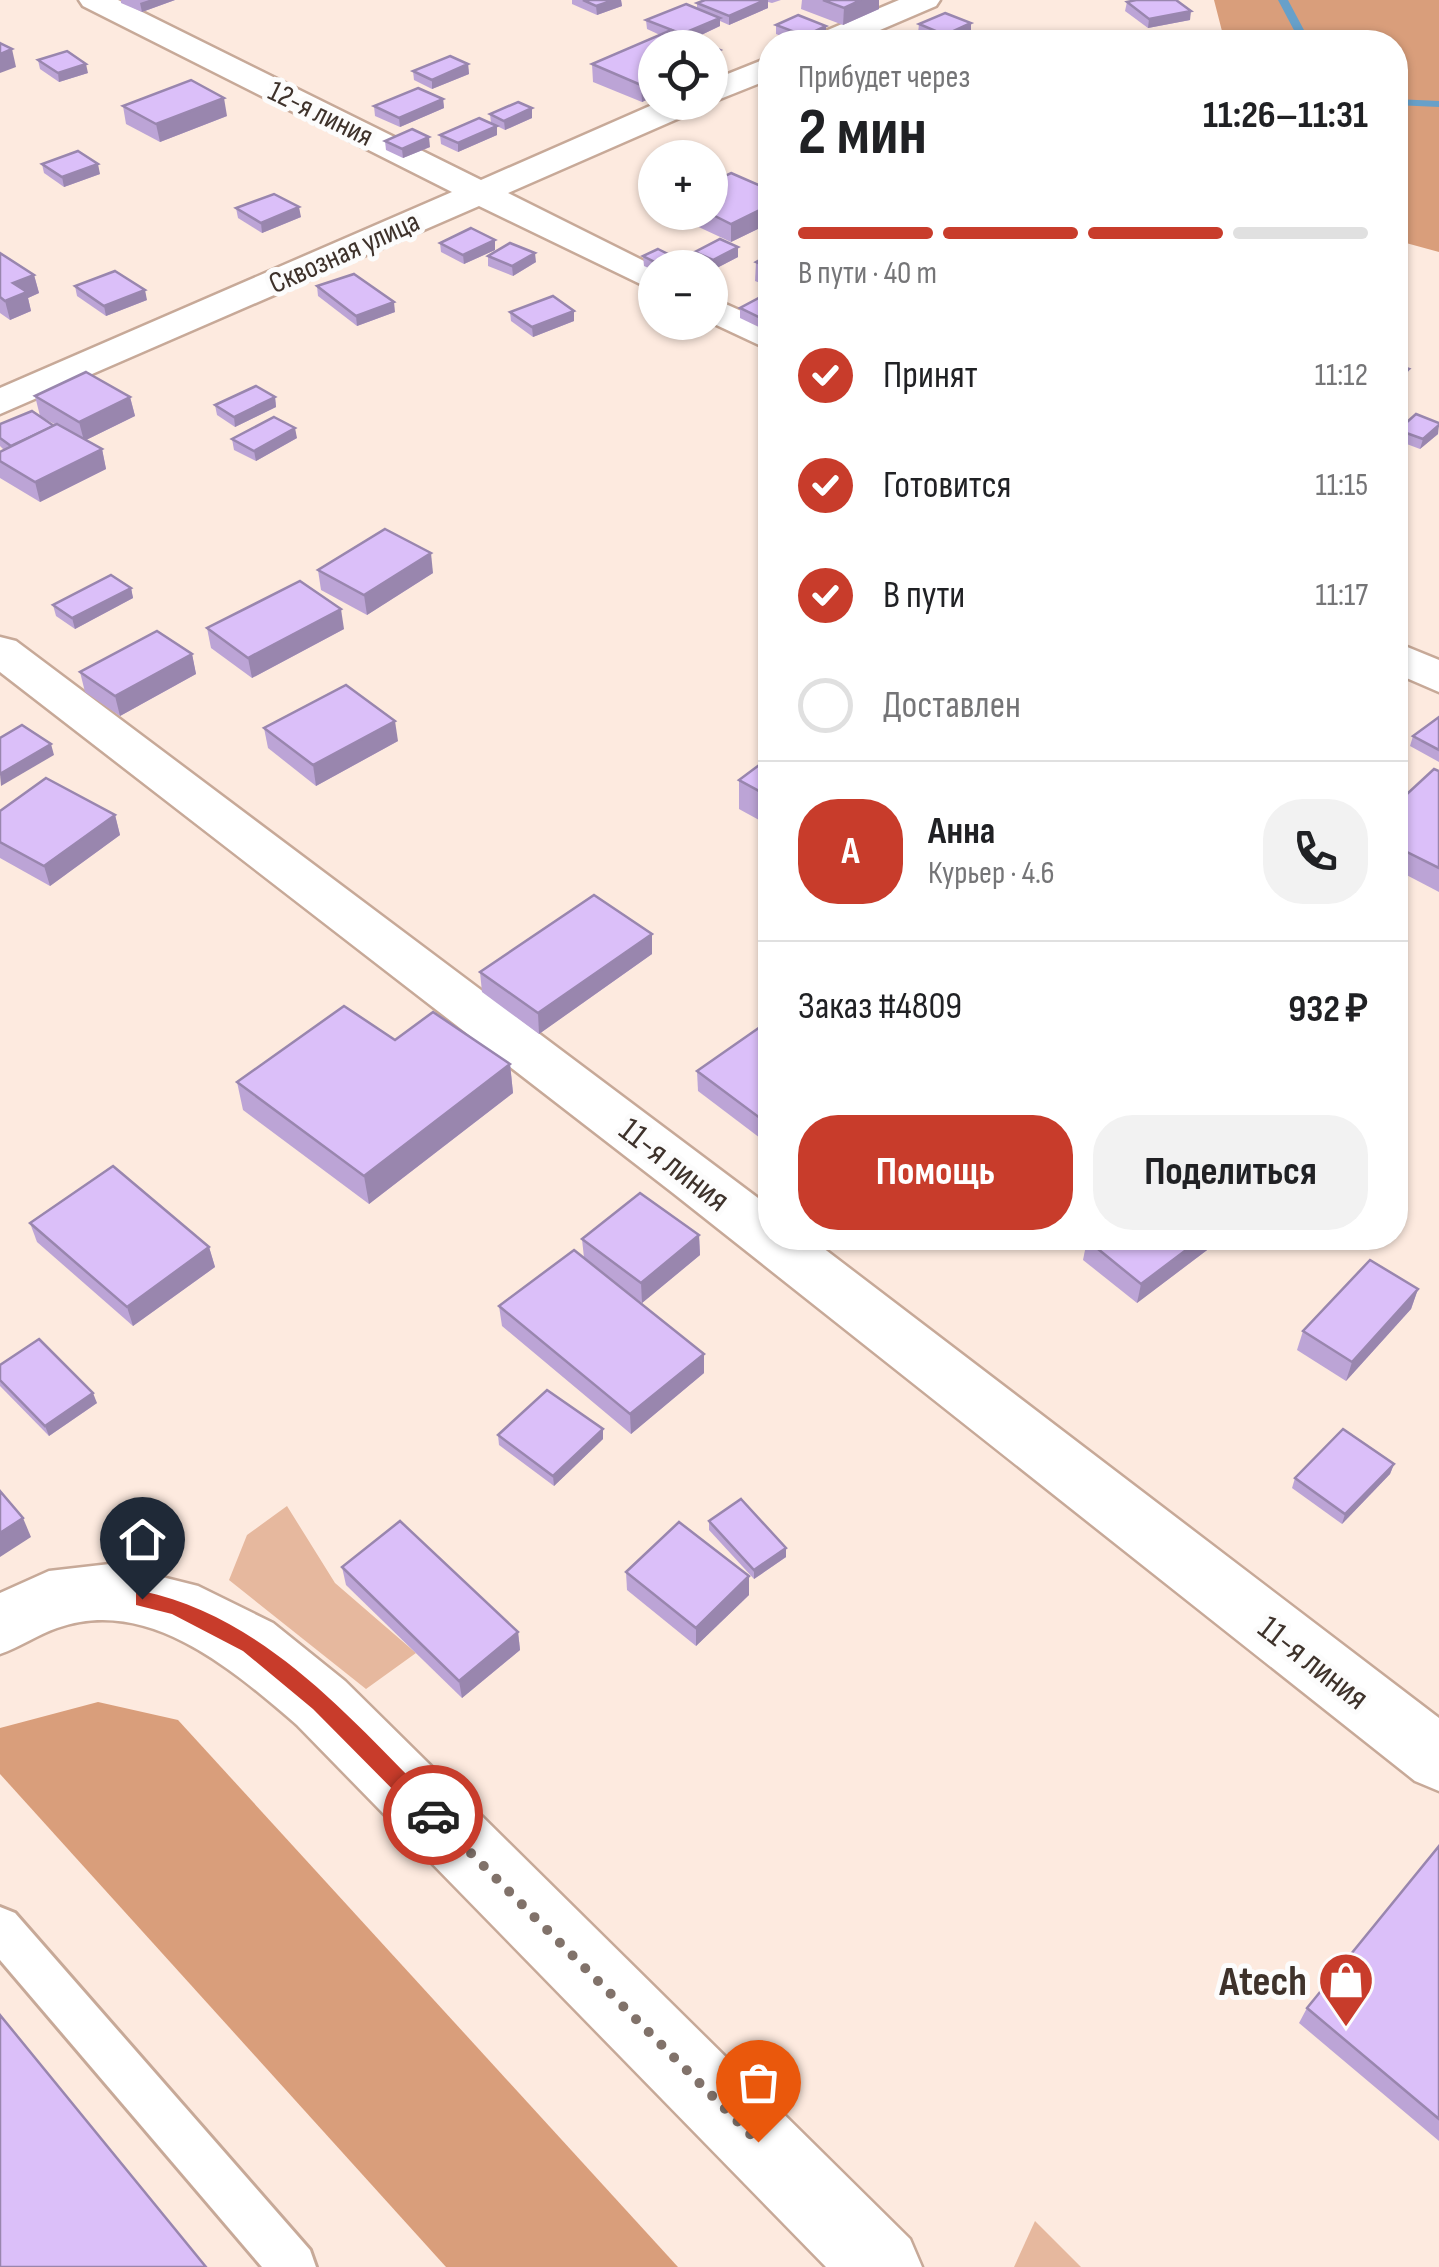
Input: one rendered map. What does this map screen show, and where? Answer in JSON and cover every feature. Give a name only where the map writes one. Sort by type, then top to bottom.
[{"type":"street","name":"12-я линия","points":[[94,0],[638,271]]},
{"type":"street","points":[[855,30],[925,0]]},
{"type":"street","points":[[728,85],[758,72]]},
{"type":"street","name":"Сквозная улица","points":[[0,402],[647,120]]},
{"type":"street","points":[[728,317],[758,333]]},
{"type":"street","name":"11-я линия","points":[[0,650],[758,1228]]},
{"type":"street","points":[[1408,662],[1439,678]]},
{"type":"street","name":"11-я линия","points":[[786,1250],[1439,1759]]},
{"type":"street","points":[[0,1624],[49,1600],[110,1592],[175,1606],[250,1644],[320,1702],[882,2267]]},
{"type":"lane","points":[[0,1928],[293,2267]]},
{"type":"shaded area","points":[[1214,0],[1439,0],[1439,252],[1408,244],[1408,30],[1222,30]]},
{"type":"shaded area","points":[[287,1506],[335,1583],[416,1653],[366,1689],[229,1580],[247,1535]]},
{"type":"shaded area","points":[[98,1702],[178,1720],[678,2267],[446,2267],[0,1774],[0,1728]]},
{"type":"shaded area","points":[[1035,2221],[1081,2267],[1014,2267]]},
{"type":"building","points":[[583,0],[614,0],[596,6]]},
{"type":"building","points":[[765,0],[729,16],[697,3]]},
{"type":"building","points":[[823,0],[861,0],[844,8]]},
{"type":"building","points":[[1176,0],[1191,11],[1149,19],[1127,2]]},
{"type":"building","points":[[686,4],[720,18],[692,30],[672,30],[646,20]]},
{"type":"building","points":[[945,13],[971,23],[956,30],[933,30],[919,24]]},
{"type":"building","points":[[798,15],[826,26],[818,30],[789,30],[776,25]]},
{"type":"building","points":[[0,43],[12,49],[0,54]]},
{"type":"building","points":[[638,44],[638,84],[592,64]]},
{"type":"building","points":[[67,51],[86,64],[58,73],[38,60]]},
{"type":"building","points":[[450,56],[468,64],[432,80],[413,71]]},
{"type":"building","points":[[191,80],[224,98],[156,124],[123,106]]},
{"type":"building","points":[[418,88],[443,99],[399,118],[374,106]]},
{"type":"building","points":[[518,102],[532,108],[504,121],[490,114]]},
{"type":"building","points":[[479,118],[497,126],[458,143],[440,135]]},
{"type":"building","points":[[412,129],[429,137],[402,149],[385,141]]},
{"type":"building","points":[[78,151],[98,164],[62,177],[42,164]]},
{"type":"building","points":[[731,173],[758,185],[758,211],[731,224]]},
{"type":"building","points":[[274,194],[299,207],[261,223],[236,208]]},
{"type":"building","points":[[471,228],[495,240],[463,255],[440,243]]},
{"type":"building","points":[[720,239],[738,247],[728,252],[699,250]]},
{"type":"building","points":[[510,243],[535,253],[512,266],[488,256]]},
{"type":"building","points":[[0,253],[34,275],[13,283],[27,292],[5,301],[0,297]]},
{"type":"building","points":[[115,271],[145,290],[104,306],[75,286]]},
{"type":"building","points":[[354,274],[394,302],[356,316],[317,286]]},
{"type":"building","points":[[553,296],[574,311],[532,327],[510,312]]},
{"type":"building","points":[[758,298],[758,317],[740,308]]},
{"type":"building","points":[[86,372],[130,397],[79,422],[35,396]]},
{"type":"building","points":[[256,386],[275,397],[234,417],[215,405]]},
{"type":"building","points":[[32,411],[54,426],[11,446],[0,438],[0,424]]},
{"type":"building","points":[[1416,414],[1439,425],[1423,439],[1408,434],[1408,421]]},
{"type":"building","points":[[274,417],[295,428],[254,451],[232,439]]},
{"type":"building","points":[[57,424],[102,449],[35,482],[0,461],[0,452]]},
{"type":"building","points":[[385,529],[431,553],[364,595],[318,570]]},
{"type":"building","points":[[111,575],[131,588],[72,618],[53,605]]},
{"type":"building","points":[[300,581],[341,609],[248,658],[207,628]]},
{"type":"building","points":[[157,631],[192,654],[115,696],[80,672]]},
{"type":"building","points":[[346,685],[395,721],[313,765],[264,728]]},
{"type":"building","points":[[1439,717],[1439,750],[1413,736]]},
{"type":"building","points":[[22,725],[51,744],[0,774],[0,738]]},
{"type":"building","points":[[758,766],[758,790],[739,780]]},
{"type":"building","points":[[1434,769],[1439,771],[1439,868],[1408,852],[1408,793]]},
{"type":"building","points":[[46,778],[115,815],[44,866],[0,842],[0,811]]},
{"type":"building","points":[[594,895],[652,934],[538,1013],[480,972]]},
{"type":"building","points":[[344,1006],[395,1040],[433,1012],[510,1064],[364,1176],[237,1082]]},
{"type":"building","points":[[758,1028],[758,1117],[697,1071]]},
{"type":"building","points":[[113,1166],[209,1247],[127,1307],[30,1223]]},
{"type":"building","points":[[640,1193],[699,1235],[641,1283],[582,1239]]},
{"type":"building","points":[[574,1250],[704,1354],[630,1414],[499,1306]]},
{"type":"building","points":[[1099,1250],[1186,1250],[1141,1284]]},
{"type":"building","points":[[1370,1260],[1418,1289],[1352,1362],[1303,1331]]},
{"type":"building","points":[[39,1339],[93,1393],[45,1426],[0,1380],[0,1365]]},
{"type":"building","points":[[547,1390],[603,1429],[553,1476],[498,1435]]},
{"type":"building","points":[[1343,1429],[1394,1464],[1345,1514],[1295,1478]]},
{"type":"building","points":[[0,1491],[23,1518],[0,1533]]},
{"type":"building","points":[[741,1499],[786,1548],[754,1570],[709,1521]]},
{"type":"building","points":[[400,1521],[518,1632],[459,1681],[342,1567]]},
{"type":"building","points":[[679,1522],[749,1576],[696,1628],[626,1572]]},
{"type":"building","points":[[1439,1846],[1439,2119],[1307,2008]]},
{"type":"building","points":[[0,2015],[206,2267],[0,2267]]},
{"type":"waterway","points":[[1283,0],[1299,30]]},
{"type":"waterway","points":[[1408,103],[1439,104]]},
{"type":"way so far","points":[[433,1815],[758,2142]]},
{"type":"place","name":"Atech","points":[[1346,2029]]},
{"type":"route","points":[[142,1599],[175,1606],[250,1644],[320,1702],[433,1815]]}]
